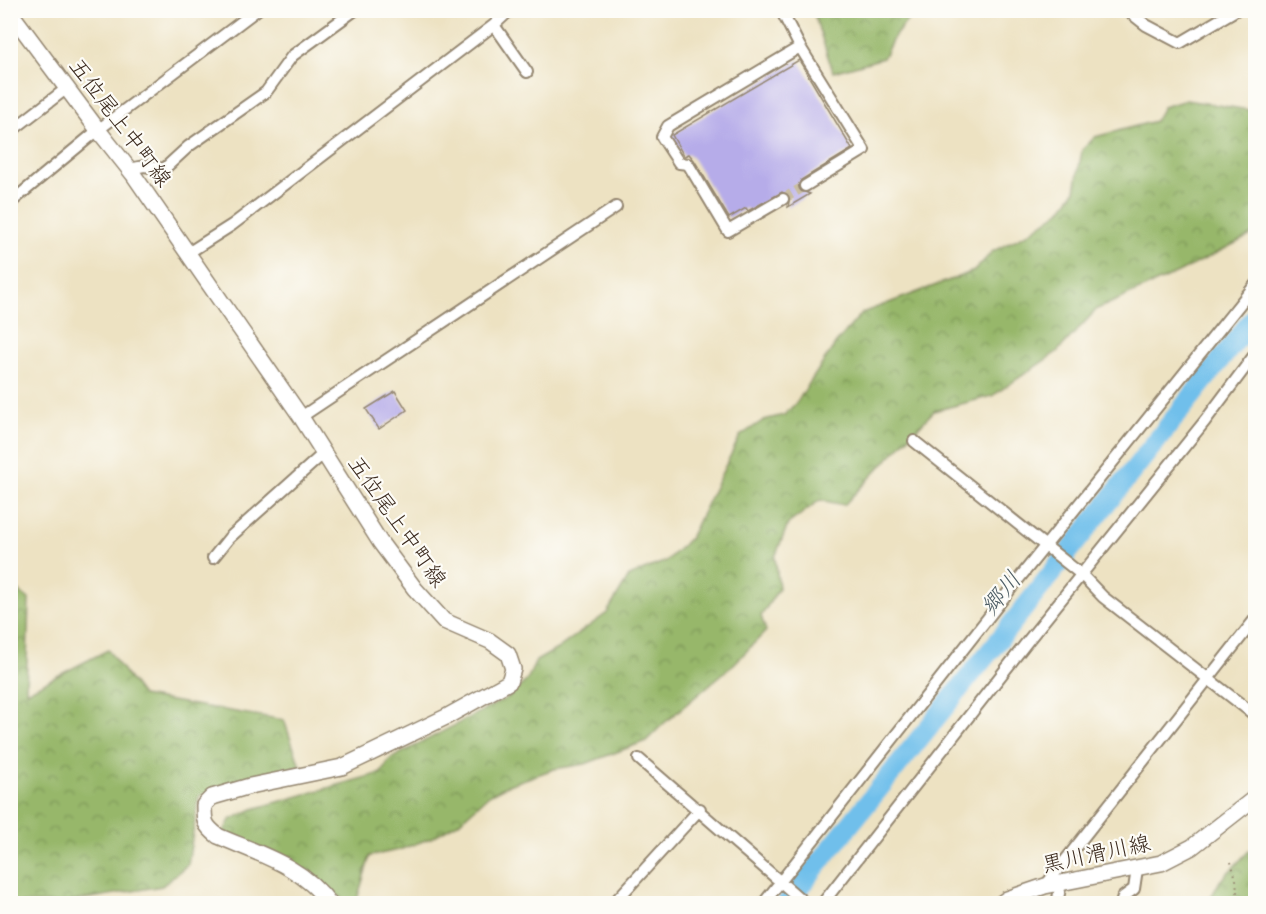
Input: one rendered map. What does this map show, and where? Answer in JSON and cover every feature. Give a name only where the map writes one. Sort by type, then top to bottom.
[{"type":"main road","name":"五位尾上中町線","points":[[16,13],[67,88],[129,169],[301,417],[380,542],[415,590],[444,621],[490,641],[508,654],[513,669],[509,682],[446,717],[342,766],[250,786],[212,797],[204,804],[204,821],[208,828],[218,836],[295,870],[318,887],[330,903]]},
{"type":"main road","name":"黒川滑川線","points":[[1000,903],[1006,899],[1053,885],[1161,863],[1192,847],[1256,797]]},
{"type":"street","points":[[10,203],[98,130],[257,10]]},
{"type":"street","points":[[129,169],[144,166],[164,169],[189,146],[266,92],[292,57],[355,10]]},
{"type":"street","points":[[188,254],[232,225],[494,25],[510,10]]},
{"type":"street","points":[[781,10],[800,47],[864,150],[805,186]]},
{"type":"street","points":[[1127,10],[1146,25],[1180,43],[1236,10]]},
{"type":"street","points":[[494,25],[527,72]]},
{"type":"street","points":[[783,199],[728,231],[688,164],[679,163],[662,137],[668,126],[800,47]]},
{"type":"street","points":[[10,132],[67,88]]},
{"type":"street","points":[[301,417],[616,207]]},
{"type":"street","points":[[763,903],[1045,546],[1256,284]]},
{"type":"street","points":[[822,903],[1205,421],[1256,352]]},
{"type":"street","points":[[914,441],[1082,575],[1103,597],[1256,716]]},
{"type":"street","points":[[213,558],[229,538],[324,453]]},
{"type":"street","points":[[1057,903],[1053,885],[1256,618]]},
{"type":"street","points":[[639,759],[806,903]]},
{"type":"street","points":[[612,903],[700,810]]},
{"type":"street","points":[[1121,903],[1123,897],[1134,889],[1137,869]]},
{"type":"path","points":[[1231,862],[1236,879],[1238,903]]},
{"type":"green space","points":[[813,10],[915,11],[894,37],[883,58],[833,72]]},
{"type":"green space","points":[[1186,100],[1255,111],[1255,233],[1178,273],[1097,309],[1057,352],[992,396],[934,411],[844,505],[820,500],[788,524],[775,557],[779,588],[761,616],[766,631],[734,664],[646,741],[585,764],[554,769],[508,785],[489,795],[458,823],[431,838],[399,850],[370,856],[356,903],[349,903],[300,871],[223,833],[230,820],[253,809],[381,773],[390,759],[509,697],[527,680],[536,661],[557,649],[607,613],[629,576],[666,561],[690,538],[740,436],[764,420],[784,415],[797,402],[836,343],[862,313],[974,271],[993,251],[1027,234],[1060,211],[1075,191],[1082,150],[1095,137],[1155,121],[1163,107]]},
{"type":"green space","points":[[10,584],[29,599],[26,692],[108,650],[142,696],[284,720],[300,766],[199,796],[188,864],[162,886],[62,903],[11,903]]},
{"type":"green space","points":[[1249,851],[1255,854],[1255,903],[1208,903],[1220,881]]},
{"type":"building","points":[[799,60],[852,149],[801,180],[799,190],[810,194],[788,207],[790,196],[782,192],[748,211],[746,208],[729,218],[694,160],[689,154],[684,156],[672,135]]},
{"type":"building","points":[[395,391],[407,410],[379,429],[366,409]]},
{"type":"waterway","name":"郷川","points":[[786,904],[1256,315]]},
{"type":"tunnel","points":[[783,199],[805,186]]}]
